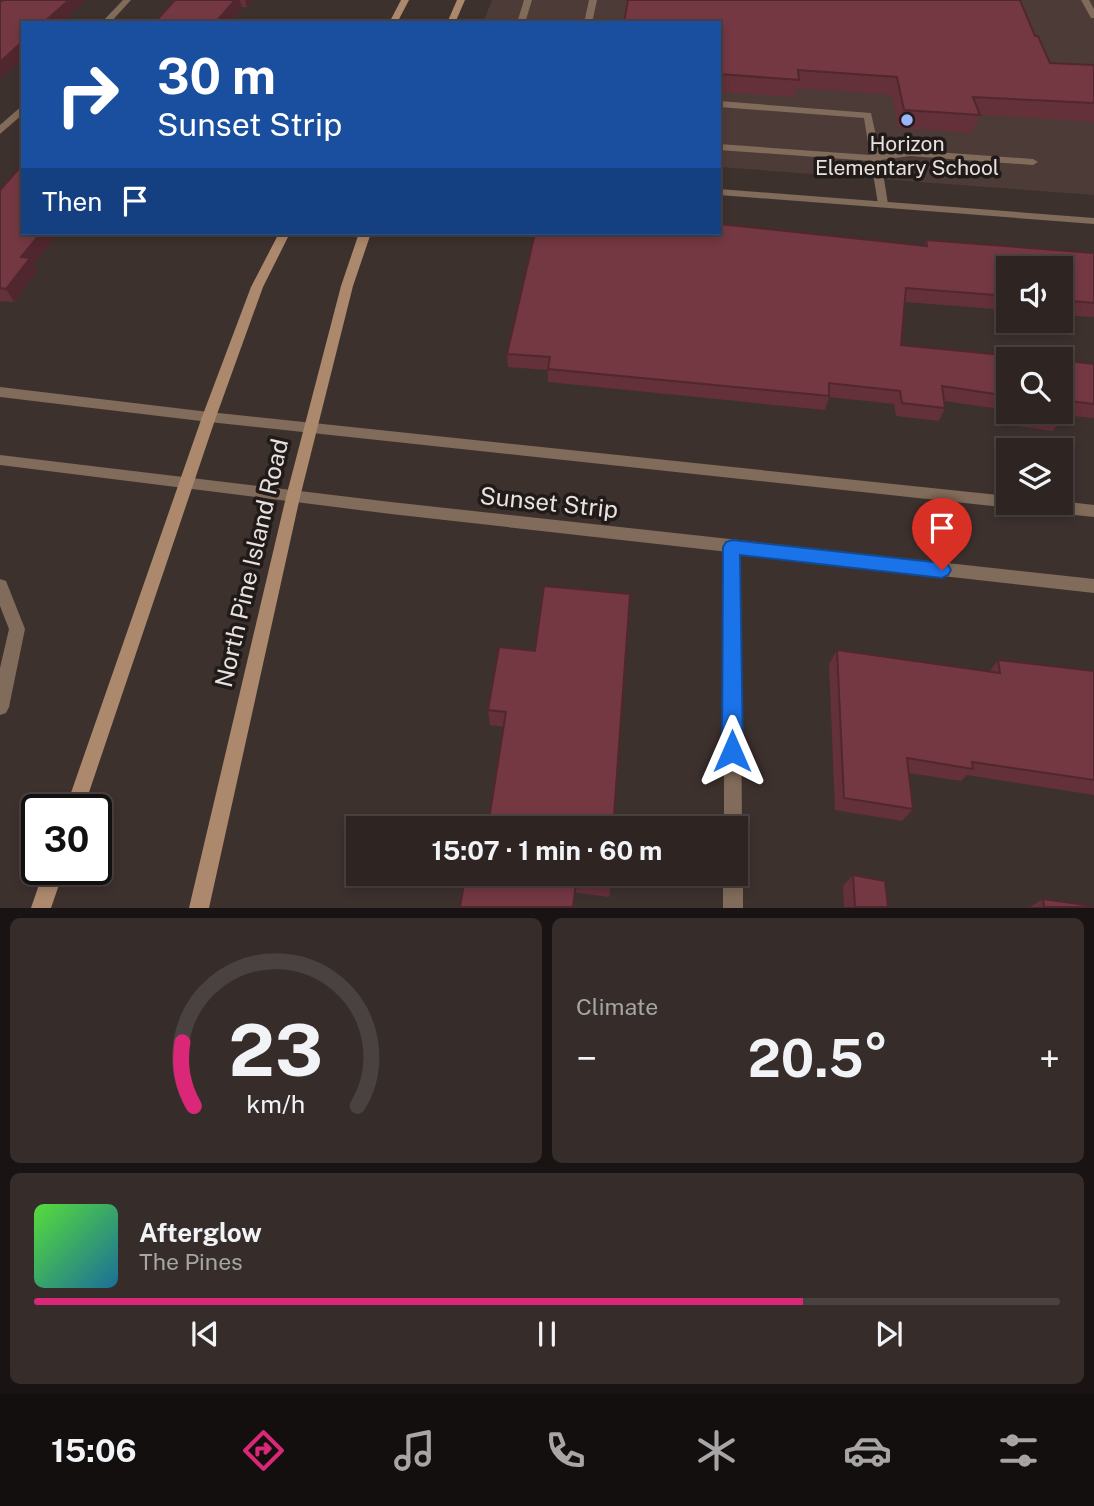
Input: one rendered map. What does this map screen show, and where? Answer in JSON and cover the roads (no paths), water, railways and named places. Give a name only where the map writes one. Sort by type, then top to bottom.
[{"type":"main road","points":[[394,21],[405,0]]},
{"type":"main road","points":[[452,21],[461,0]]},
{"type":"main road","points":[[79,794],[209,417],[257,286],[283,235]]},
{"type":"main road","name":"North Pine Island Road","points":[[199,908],[293,497],[347,286],[364,235]]},
{"type":"main road","points":[[41,908],[49,885]]},
{"type":"street","points":[[107,21],[127,0]]},
{"type":"street","points":[[522,21],[528,0]]},
{"type":"street","points":[[588,21],[593,0]]},
{"type":"street","points":[[1085,0],[1094,16]]},
{"type":"street","points":[[721,104],[868,115],[883,204]]},
{"type":"street","points":[[0,131],[21,110]]},
{"type":"street","points":[[721,146],[875,158],[910,153],[1033,162]]},
{"type":"street","points":[[721,192],[1094,221]]},
{"type":"street","name":"Sunset Strip","points":[[0,392],[209,417],[996,501]]},
{"type":"street","name":"Sunset Strip","points":[[0,460],[293,497],[1094,586]]},
{"type":"street","name":"Sunset Strip","points":[[1073,509],[1094,511]]},
{"type":"street","points":[[732,547],[733,816]]},
{"type":"street","points":[[0,586],[18,629],[0,707]]},
{"type":"street","points":[[733,886],[733,908]]},
{"type":"place","name":"Horizon Elementary School","points":[[907,120]]}]
